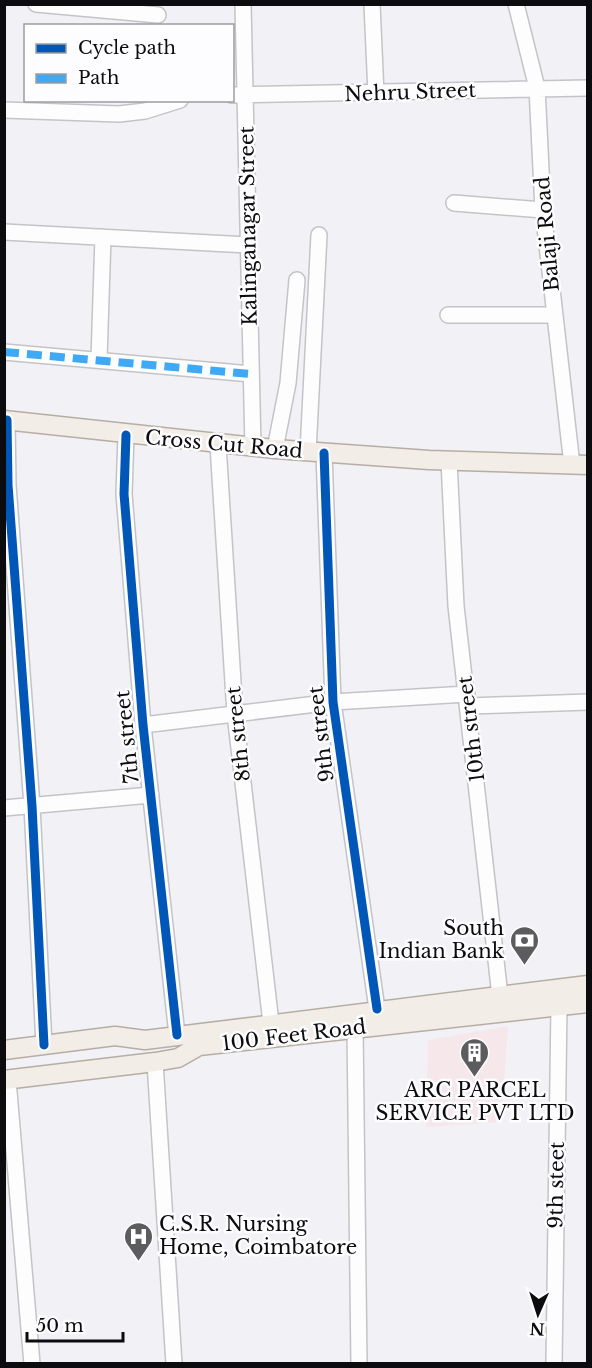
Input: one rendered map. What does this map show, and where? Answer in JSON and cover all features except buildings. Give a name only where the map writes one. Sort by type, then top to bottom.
[{"type":"main road","name":"Cross Cut Road","points":[[6,420],[253,448],[449,461],[580,465]]},
{"type":"main road","name":"100 Feet Road","points":[[6,1076],[150,1051],[177,1035],[588,985]]},
{"type":"main road","name":"100 Feet Road","points":[[4,1050],[115,1036],[150,1051],[178,1058],[199,1046],[588,1002]]},
{"type":"main road","points":[[4,1059],[119,1044],[150,1051]]},
{"type":"street","points":[[36,4],[158,15]]},
{"type":"street","name":"Kalinganagar Street","points":[[243,4],[239,94],[248,245],[253,448]]},
{"type":"street","points":[[372,4],[376,94]]},
{"type":"street","name":"Balaji Road","points":[[516,4],[537,88],[543,210],[555,315],[580,465]]},
{"type":"street","name":"Nehru Street","points":[[239,94],[376,94],[588,88]]},
{"type":"street","points":[[4,110],[119,114],[145,111],[174,102]]},
{"type":"street","points":[[454,203],[543,210]]},
{"type":"street","points":[[4,232],[248,245]]},
{"type":"street","name":"9th street","points":[[319,235],[316,452],[333,702],[377,1009]]},
{"type":"street","points":[[99,359],[103,237]]},
{"type":"street","points":[[275,449],[288,383],[297,280]]},
{"type":"street","points":[[448,315],[555,315]]},
{"type":"street","points":[[4,352],[251,374]]},
{"type":"street","points":[[6,420],[8,485],[32,806],[44,1045]]},
{"type":"street","name":"7th street","points":[[126,435],[124,494],[143,725],[177,1035]]},
{"type":"street","name":"8th street","points":[[218,445],[235,714],[271,1023]]},
{"type":"street","name":"10th street","points":[[449,461],[456,606],[500,996]]},
{"type":"street","points":[[143,725],[333,702],[468,700],[588,702]]},
{"type":"street","points":[[4,808],[151,795]]},
{"type":"street","name":"9th steet","points":[[554,1364],[559,1006]]},
{"type":"street","points":[[355,1028],[359,1364]]},
{"type":"street","points":[[150,1051],[174,1364]]},
{"type":"street","points":[[6,1076],[32,1364]]},
{"type":"shaded area","name":"ARC PARCEL SERVICE PVT LTD","points":[[508,1026],[501,1122],[426,1127],[428,1040]]},
{"type":"marked path","points":[[4,352],[251,374]]},
{"type":"cycle path","points":[[7,420],[8,485],[32,806],[44,1045]]},
{"type":"cycle path","points":[[126,435],[124,494],[143,725],[177,1035]]},
{"type":"cycle path","points":[[324,453],[333,702],[377,1009]]},
{"type":"place","name":"South Indian Bank","points":[[525,966]]},
{"type":"place","name":"ARC PARCEL SERVICE PVT LTD","points":[[475,1078]]},
{"type":"place","name":"C.S.R. Nursing Home, Coimbatore","points":[[138,1262]]}]
